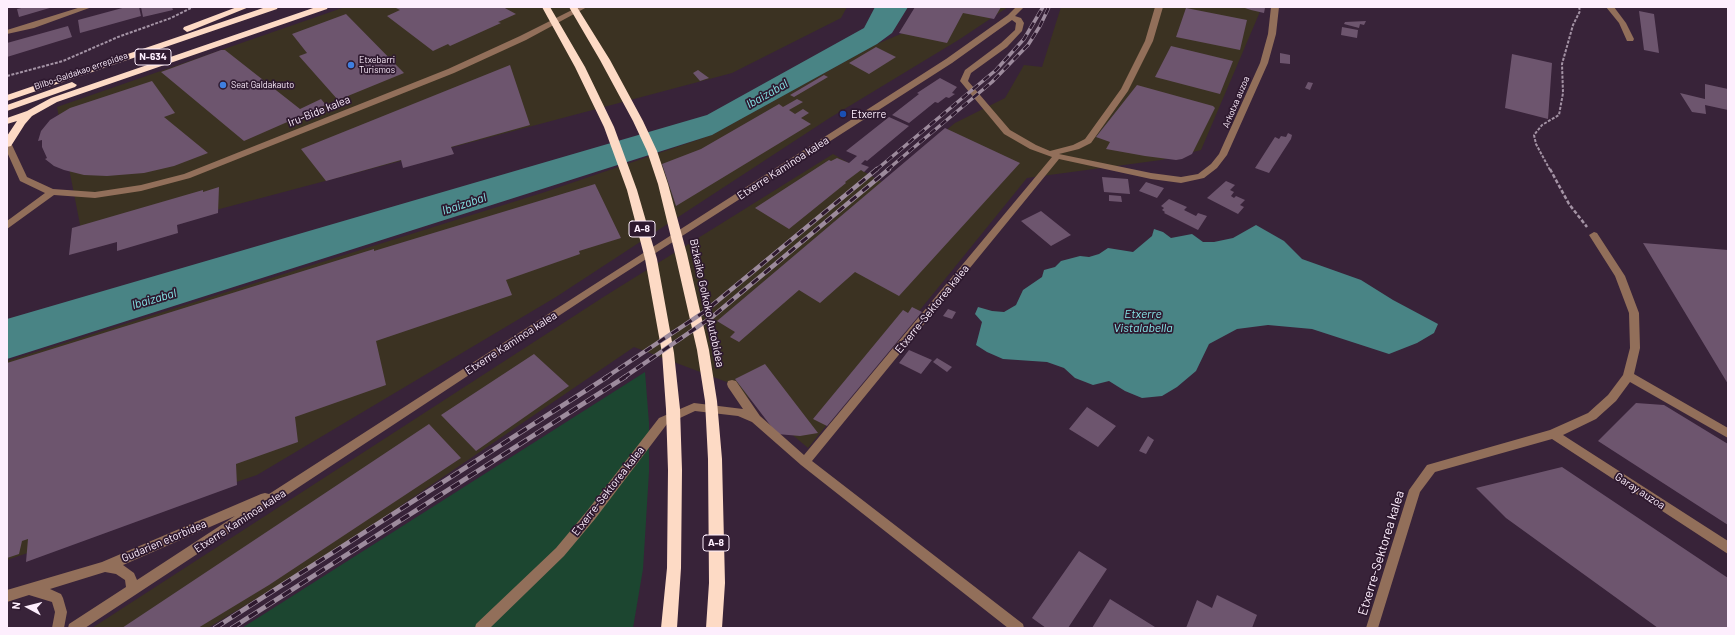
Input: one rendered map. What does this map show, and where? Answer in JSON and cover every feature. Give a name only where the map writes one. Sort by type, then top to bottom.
[{"type":"highway","points":[[161,46],[196,25],[246,7]]},
{"type":"highway","name":"Bilbo-Galdakao errepidea","points":[[7,98],[161,46],[275,11],[298,7]]},
{"type":"highway","points":[[275,11],[302,7]]},
{"type":"highway","points":[[7,121],[28,114],[54,100],[324,7]]},
{"type":"highway","name":"A-8","points":[[546,7],[580,67],[609,127],[632,190],[650,259],[668,353],[673,409],[675,470],[674,568],[669,628]]},
{"type":"highway","name":"Bizkaiko Golkoko Autobidea","points":[[573,7],[605,60],[638,121],[652,151],[663,184],[681,254],[703,350],[711,402],[716,459],[717,583],[714,628]]},
{"type":"highway","name":"Bilbo-Galdakao errepidea","points":[[7,108],[275,11]]},
{"type":"highway","points":[[7,144],[28,114]]},
{"type":"highway","points":[[661,628],[674,568]]},
{"type":"street","points":[[7,32],[31,26],[88,7]]},
{"type":"street","name":"Iru-Bide kalea","points":[[7,144],[23,179],[52,192],[96,195],[141,188],[187,176],[451,71],[523,38],[583,7]]},
{"type":"street","points":[[1020,7],[1011,17],[1018,20],[1020,23],[1018,31],[1013,38],[968,72],[964,81],[980,102],[1007,132],[1033,147],[1054,155],[1088,141],[1125,89],[1149,41],[1159,7]]},
{"type":"street","name":"Arkotxa auzoa","points":[[1054,155],[1151,176],[1181,180],[1201,176],[1214,166],[1223,155],[1251,96],[1264,63],[1272,34],[1275,7]]},
{"type":"street","points":[[1610,7],[1622,23],[1630,39]]},
{"type":"street","name":"Etxerre Kaminoa kalea","points":[[74,628],[598,286],[949,61],[1011,17]]},
{"type":"street","name":"Etxerre-Sektorea kalea","points":[[805,462],[1054,155]]},
{"type":"street","points":[[7,226],[52,192]]},
{"type":"street","points":[[1553,434],[1592,416],[1612,398],[1628,376],[1635,348],[1634,313],[1620,276],[1594,235]]},
{"type":"street","points":[[1628,376],[1728,433]]},
{"type":"street","name":"Etxerre-Sektorea kalea","points":[[732,384],[756,419],[805,462],[1018,628]]},
{"type":"street","name":"Etxerre-Sektorea kalea","points":[[481,628],[560,552],[591,515],[663,421],[694,407],[739,412],[756,419]]},
{"type":"street","name":"Etxerre-Sektorea kalea","points":[[1372,628],[1415,490],[1431,468],[1553,434]]},
{"type":"street","name":"Garay auzoa","points":[[1553,434],[1728,548]]},
{"type":"street","name":"Gudarien etorbidea","points":[[7,596],[104,567],[291,487]]},
{"type":"street","name":"Gudarien etorbidea","points":[[104,567],[119,569],[130,577],[133,590]]},
{"type":"street","points":[[28,589],[42,592],[57,598],[61,612],[58,628]]},
{"type":"path","points":[[7,76],[63,61],[118,37],[170,18],[193,7]]},
{"type":"path","points":[[1578,7],[1580,11],[1576,19],[1562,64],[1563,92],[1560,115],[1536,130],[1534,135],[1536,144],[1543,158],[1569,204],[1594,235]]},
{"type":"shaded area","points":[[345,7],[847,7],[841,18],[732,73],[84,245],[57,107]]},
{"type":"shaded area","points":[[924,7],[1008,7],[960,39],[828,119],[556,297],[257,475],[7,560],[7,361],[545,192],[712,135],[877,44],[910,30]]},
{"type":"shaded area","points":[[1061,7],[1262,7],[1201,150],[1161,160],[1027,178],[808,448],[732,384],[634,347],[330,554],[208,628],[92,628],[605,296],[833,154],[882,182],[955,123],[1005,98],[1024,65],[1042,67]]},
{"type":"shaded area","points":[[645,372],[649,423],[649,472],[643,569],[633,628],[242,628]]},
{"type":"water","name":"Ibaizabal","points":[[875,7],[908,7],[892,33],[877,44],[712,135],[7,359],[7,319],[707,115],[864,28]]},
{"type":"water","name":"Etxerre Vistalabella","points":[[1256,225],[1284,241],[1302,259],[1361,280],[1393,300],[1438,324],[1434,333],[1417,343],[1389,354],[1312,329],[1268,325],[1237,329],[1209,344],[1196,371],[1177,387],[1162,396],[1142,398],[1125,391],[1109,381],[1093,385],[1075,378],[1064,368],[1047,362],[1003,359],[976,345],[982,322],[975,314],[978,307],[992,311],[1004,312],[1016,305],[1023,290],[1042,277],[1044,270],[1055,267],[1061,261],[1080,256],[1089,257],[1099,254],[1108,248],[1133,252],[1152,236],[1154,229],[1163,232],[1171,238],[1192,234],[1203,242],[1214,242],[1233,238]]},
{"type":"building","points":[[26,7],[53,7],[19,17],[17,9]]},
{"type":"building","points":[[126,7],[139,7],[141,16],[80,33],[78,20]]},
{"type":"building","points":[[141,7],[172,7],[173,10],[143,17]]},
{"type":"building","points":[[503,7],[516,14],[498,22],[501,23],[450,46],[448,44],[433,51],[387,16],[400,10],[396,8]]},
{"type":"building","points":[[915,7],[1001,7],[994,19],[963,13],[947,43],[899,33]]},
{"type":"building","points":[[1242,7],[1265,8],[1264,13]]},
{"type":"building","points":[[1186,8],[1247,20],[1240,50],[1176,37]]},
{"type":"building","points":[[1639,11],[1654,14],[1659,53],[1644,50]]},
{"type":"building","name":"Etxebarri Turismos","points":[[346,14],[404,73],[338,100],[299,56],[307,53],[292,34]]},
{"type":"building","points":[[1366,21],[1364,25],[1360,24],[1359,28],[1344,24],[1345,22]]},
{"type":"building","points":[[68,26],[72,37],[7,57],[7,43]]},
{"type":"building","points":[[1342,27],[1358,30],[1357,38],[1341,35]]},
{"type":"building","points":[[1171,46],[1233,61],[1220,94],[1155,77]]},
{"type":"building","points":[[876,47],[896,57],[869,74],[849,63]]},
{"type":"building","name":"Seat Galdakauto","points":[[221,50],[225,50],[300,109],[321,99],[326,105],[244,141],[161,72]]},
{"type":"building","points":[[1280,53],[1290,55],[1290,64],[1280,63]]},
{"type":"building","points":[[1512,54],[1552,63],[1548,119],[1505,108]]},
{"type":"building","points":[[510,65],[530,125],[451,147],[454,154],[403,168],[401,160],[326,181],[301,149]]},
{"type":"building","points":[[698,70],[709,78],[700,81],[693,73]]},
{"type":"building","points":[[824,75],[828,77],[794,97],[790,95]]},
{"type":"building","points":[[940,78],[957,87],[952,93],[955,94],[949,98],[946,97],[938,103],[935,102],[909,123],[892,115],[919,94],[917,93]]},
{"type":"building","points":[[152,81],[175,113],[164,117],[208,153],[174,166],[144,173],[107,176],[84,175],[64,170],[54,166],[45,159],[47,158],[42,147],[42,140],[38,141],[41,131],[50,120],[70,108]]},
{"type":"building","points":[[1308,82],[1313,83],[1310,90],[1305,88]]},
{"type":"building","points":[[1705,84],[1728,89],[1728,110],[1705,105],[1706,114],[1692,112],[1680,93],[1705,99]]},
{"type":"building","points":[[1137,85],[1213,106],[1215,108],[1192,154],[1176,160],[1145,156],[1106,149],[1110,142],[1096,137]]},
{"type":"building","points":[[797,99],[803,102],[789,110],[795,114],[803,109],[809,113],[801,118],[811,124],[676,206],[662,164],[701,149],[779,104],[783,107]]},
{"type":"building","points":[[889,117],[909,126],[867,161],[865,160],[861,164],[869,167],[864,172],[861,170],[845,182],[846,183],[789,229],[755,208],[829,160],[831,161],[837,158],[849,163],[857,156],[846,151]]},
{"type":"building","points":[[945,128],[1020,163],[899,296],[855,272],[820,303],[799,290],[739,342],[730,337],[735,332],[717,321]]},
{"type":"building","points":[[1288,133],[1292,135],[1291,139],[1269,173],[1255,168],[1275,137],[1279,139],[1281,136],[1286,137]]},
{"type":"building","points":[[1102,177],[1128,179],[1130,194],[1104,192]]},
{"type":"building","points":[[1226,181],[1235,185],[1230,190],[1234,192],[1231,196],[1234,198],[1236,196],[1245,200],[1240,205],[1244,207],[1238,214],[1207,198]]},
{"type":"building","points":[[1146,182],[1164,188],[1157,198],[1139,191]]},
{"type":"building","points":[[595,184],[621,238],[579,251],[580,254],[506,280],[512,295],[376,341],[386,385],[295,417],[298,442],[236,464],[237,485],[26,562],[28,539],[22,541],[19,554],[7,558],[7,363],[374,249],[374,251]]},
{"type":"building","points":[[219,187],[218,213],[177,225],[178,233],[117,251],[117,242],[69,255],[72,228],[203,190],[203,192]]},
{"type":"building","points":[[1109,195],[1121,196],[1122,202],[1109,201]]},
{"type":"building","points":[[1169,199],[1187,207],[1184,210],[1196,216],[1198,213],[1207,216],[1198,230],[1164,213],[1165,212],[1162,210],[1164,208],[1161,206]]},
{"type":"building","points":[[1041,211],[1071,235],[1051,246],[1021,221]]},
{"type":"building","points":[[1643,243],[1728,250],[1728,384]]},
{"type":"building","points":[[912,307],[922,312],[827,426],[813,419],[903,310],[908,313]]},
{"type":"building","points":[[948,309],[956,312],[952,319],[943,316]]},
{"type":"building","points":[[909,350],[932,360],[921,374],[899,363]]},
{"type":"building","points":[[534,354],[569,386],[476,451],[441,415]]},
{"type":"building","points":[[937,358],[952,367],[947,372],[933,362]]},
{"type":"building","points":[[765,364],[818,433],[800,436],[777,434],[735,379]]},
{"type":"building","points":[[1636,403],[1664,405],[1728,444],[1728,525],[1598,441]]},
{"type":"building","points":[[1087,407],[1116,426],[1098,447],[1069,429]]},
{"type":"building","points":[[429,424],[461,458],[269,585],[198,628],[122,628]]},
{"type":"building","points":[[1148,436],[1154,440],[1146,454],[1139,451]]},
{"type":"building","points":[[1562,467],[1728,578],[1728,628],[1658,628],[1506,518],[1476,488]]},
{"type":"building","points":[[1079,551],[1107,569],[1068,628],[1046,628],[1032,618]]},
{"type":"building","points":[[1217,595],[1257,615],[1252,628],[1186,628],[1197,600],[1212,608]]},
{"type":"building","points":[[1110,599],[1155,627],[1092,628]]},
{"type":"railway","points":[[876,170],[996,70],[1024,39],[1043,7]]},
{"type":"railway","points":[[887,170],[992,82],[1028,45],[1040,26],[1049,7]]},
{"type":"railway","points":[[605,378],[704,312],[877,169]]},
{"type":"railway","points":[[623,378],[712,317],[889,169]]},
{"type":"railway","points":[[215,628],[607,377]]},
{"type":"railway","points":[[232,628],[625,377]]},
{"type":"place","name":"Etxebarri Turismos","points":[[351,65]]},
{"type":"place","name":"Seat Galdakauto","points":[[223,85]]},
{"type":"place","name":"Etxerre","points":[[843,114]]}]
